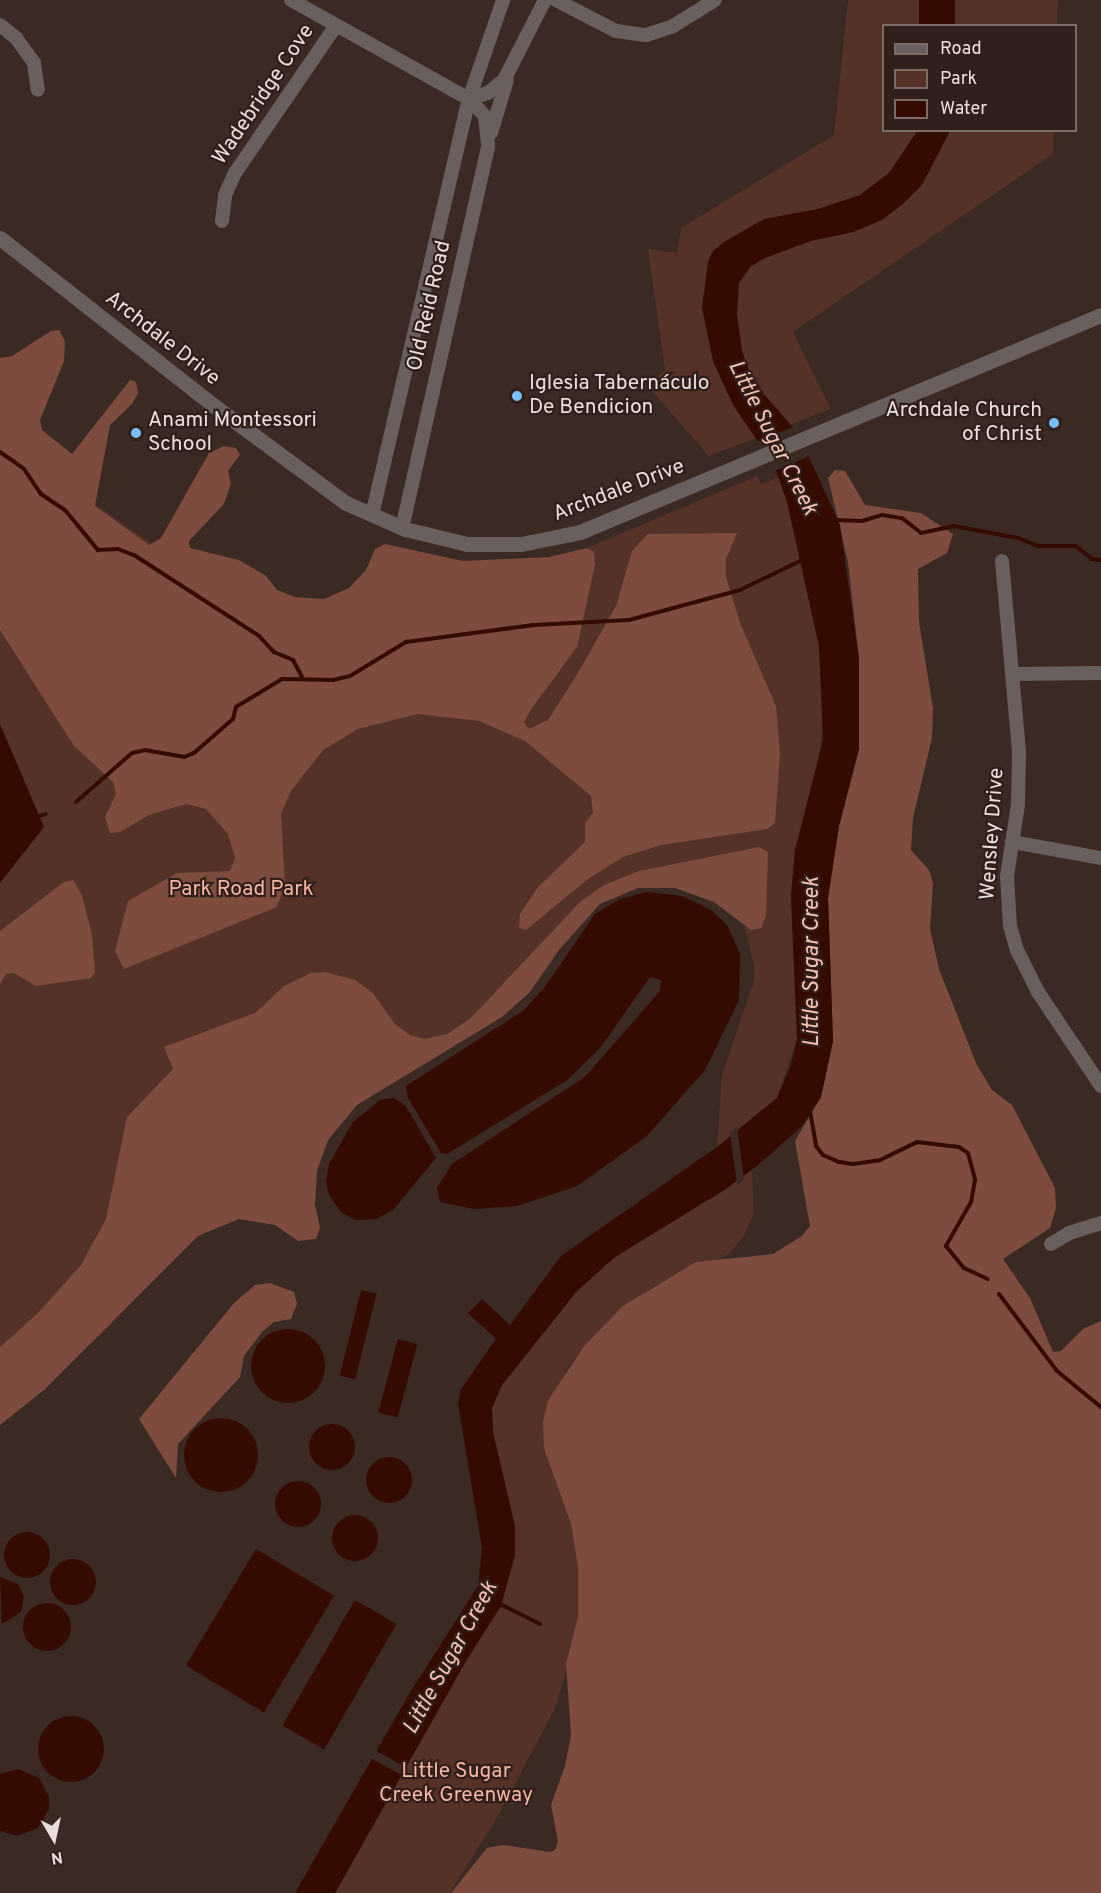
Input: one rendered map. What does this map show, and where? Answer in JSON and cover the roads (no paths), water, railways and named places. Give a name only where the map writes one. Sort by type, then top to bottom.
[{"type":"street","name":"Old Reid Road","points":[[291,0],[335,27],[469,99],[485,116],[488,147],[402,528]]},
{"type":"street","points":[[469,99],[503,0]]},
{"type":"street","points":[[488,147],[510,72],[545,0]]},
{"type":"street","points":[[556,0],[616,31],[646,35],[673,26],[715,0]]},
{"type":"street","points":[[0,25],[16,38],[34,63],[38,90]]},
{"type":"street","name":"Wadebridge Cove","points":[[222,221],[225,195],[235,173],[335,27]]},
{"type":"street","points":[[469,99],[497,87],[510,72]]},
{"type":"street","name":"Old Reid Road","points":[[372,515],[469,99]]},
{"type":"street","name":"Archdale Drive","points":[[0,238],[213,405],[346,503],[402,528],[467,544],[508,545],[550,539],[596,526],[1101,315]]},
{"type":"street","name":"Wensley Drive","points":[[1002,561],[1013,674],[1019,788],[1007,901],[1017,950],[1038,992],[1101,1086]]},
{"type":"street","points":[[1013,674],[1101,673]]},
{"type":"street","points":[[1012,842],[1101,858]]},
{"type":"street","points":[[1050,1244],[1069,1233],[1101,1223]]},
{"type":"water","points":[[919,0],[955,0],[955,24],[919,24]]},
{"type":"water","name":"Little Sugar Creek","points":[[916,132],[949,132],[922,185],[882,220],[853,232],[811,241],[765,258],[750,267],[739,283],[737,314],[742,351],[754,383],[798,433],[840,525],[859,659],[859,749],[839,826],[828,898],[833,1041],[821,1097],[801,1127],[758,1165],[726,1189],[615,1257],[577,1291],[502,1385],[492,1408],[493,1432],[515,1526],[515,1555],[501,1606],[466,1661],[335,1893],[295,1893],[411,1691],[478,1586],[482,1548],[458,1403],[461,1389],[496,1339],[468,1313],[482,1299],[510,1325],[561,1256],[717,1147],[777,1098],[791,1065],[797,1039],[791,896],[795,850],[823,740],[819,646],[787,502],[774,465],[733,405],[713,361],[702,308],[708,262],[712,252],[724,242],[764,219],[818,209],[860,195],[890,172]]},
{"type":"water","points":[[0,724],[44,827],[0,883]]},
{"type":"water","points":[[647,892],[682,896],[711,910],[727,925],[740,954],[739,1000],[705,1070],[647,1136],[577,1186],[517,1206],[474,1209],[440,1202],[437,1188],[452,1164],[585,1077],[660,991],[661,980],[650,977],[600,1048],[567,1080],[447,1154],[441,1153],[408,1098],[406,1086],[523,1011],[544,988],[595,914],[620,899]]},
{"type":"water","points":[[394,1098],[405,1105],[436,1158],[393,1210],[376,1219],[356,1220],[342,1213],[329,1195],[326,1181],[329,1164],[353,1122],[380,1100]]},
{"type":"water","points":[[361,1290],[377,1294],[355,1379],[340,1375]]},
{"type":"water","points":[[288,1329],[302,1332],[314,1340],[322,1352],[325,1366],[322,1380],[314,1392],[302,1400],[288,1403],[274,1400],[262,1392],[254,1380],[251,1366],[254,1352],[262,1340],[274,1332]]},
{"type":"water","points":[[398,1339],[417,1344],[398,1418],[378,1412]]},
{"type":"water","points":[[221,1418],[235,1421],[247,1429],[255,1441],[258,1455],[255,1469],[247,1481],[235,1489],[221,1492],[207,1489],[195,1481],[187,1469],[184,1455],[187,1441],[195,1429],[207,1421]]},
{"type":"water","points":[[332,1424],[348,1431],[355,1447],[348,1463],[332,1470],[316,1463],[309,1447],[316,1431]]},
{"type":"water","points":[[389,1457],[405,1464],[412,1480],[405,1496],[389,1503],[373,1496],[366,1480],[373,1464]]},
{"type":"water","points":[[298,1481],[314,1488],[321,1504],[314,1520],[298,1527],[282,1520],[275,1504],[282,1488]]},
{"type":"water","points":[[355,1515],[371,1522],[378,1538],[371,1554],[355,1561],[339,1554],[332,1538],[339,1522]]},
{"type":"water","points":[[27,1532],[36,1533],[44,1538],[49,1546],[49,1564],[44,1572],[36,1577],[27,1578],[18,1577],[10,1572],[5,1564],[4,1555],[5,1546],[10,1538],[18,1533]]},
{"type":"water","points":[[256,1549],[334,1596],[264,1712],[186,1666]]},
{"type":"water","points":[[73,1559],[82,1560],[89,1566],[95,1573],[95,1591],[89,1598],[82,1604],[73,1605],[64,1604],[57,1598],[51,1591],[50,1582],[51,1573],[57,1566],[64,1560]]},
{"type":"water","points":[[0,1577],[18,1584],[24,1597],[21,1612],[2,1624]]},
{"type":"water","points":[[355,1600],[397,1624],[324,1750],[282,1726]]},
{"type":"water","points":[[42,1603],[52,1603],[67,1613],[71,1627],[70,1636],[61,1647],[52,1651],[42,1651],[27,1641],[23,1632],[23,1622],[33,1607]]},
{"type":"water","points":[[71,1716],[84,1718],[94,1726],[102,1736],[104,1749],[102,1762],[94,1772],[84,1780],[71,1782],[58,1780],[48,1772],[40,1762],[38,1749],[40,1736],[48,1726],[58,1718]]},
{"type":"water","points":[[18,1769],[39,1778],[49,1797],[49,1809],[38,1828],[17,1836],[0,1831],[0,1774]]},
{"type":"waterway","points":[[0,452],[24,469],[41,494],[65,510],[98,550],[118,549],[134,555],[259,636],[274,652],[293,660],[302,677]]},
{"type":"waterway","points":[[835,520],[862,521],[882,515],[902,518],[921,533],[954,526],[1018,538],[1038,546],[1076,546],[1092,559],[1101,560]]},
{"type":"waterway","points":[[76,802],[132,753],[145,750],[184,757],[194,753],[233,719],[236,707],[282,679],[333,680],[350,676],[406,642],[534,625],[629,620],[740,590],[802,560]]},
{"type":"waterway","points":[[36,817],[46,814]]},
{"type":"waterway","points":[[810,1111],[816,1146],[823,1155],[839,1162],[853,1164],[880,1160],[917,1142],[959,1147],[968,1153],[975,1180],[971,1202],[946,1246],[964,1268],[988,1279]]},
{"type":"waterway","points":[[999,1294],[1057,1371],[1101,1407]]},
{"type":"waterway","name":"Little Sugar Creek","points":[[498,1603],[540,1624]]},
{"type":"place","name":"Iglesia Tabernáculo De Bendicion","points":[[517,396]]},
{"type":"place","name":"Archdale Church of Christ","points":[[1054,423]]},
{"type":"place","name":"Anami Montessori School","points":[[136,433]]},
{"type":"park label","name":"Park Road Park","points":[[241,890]]},
{"type":"park label","name":"Little Sugar Creek Greenway","points":[[456,1784]]}]
